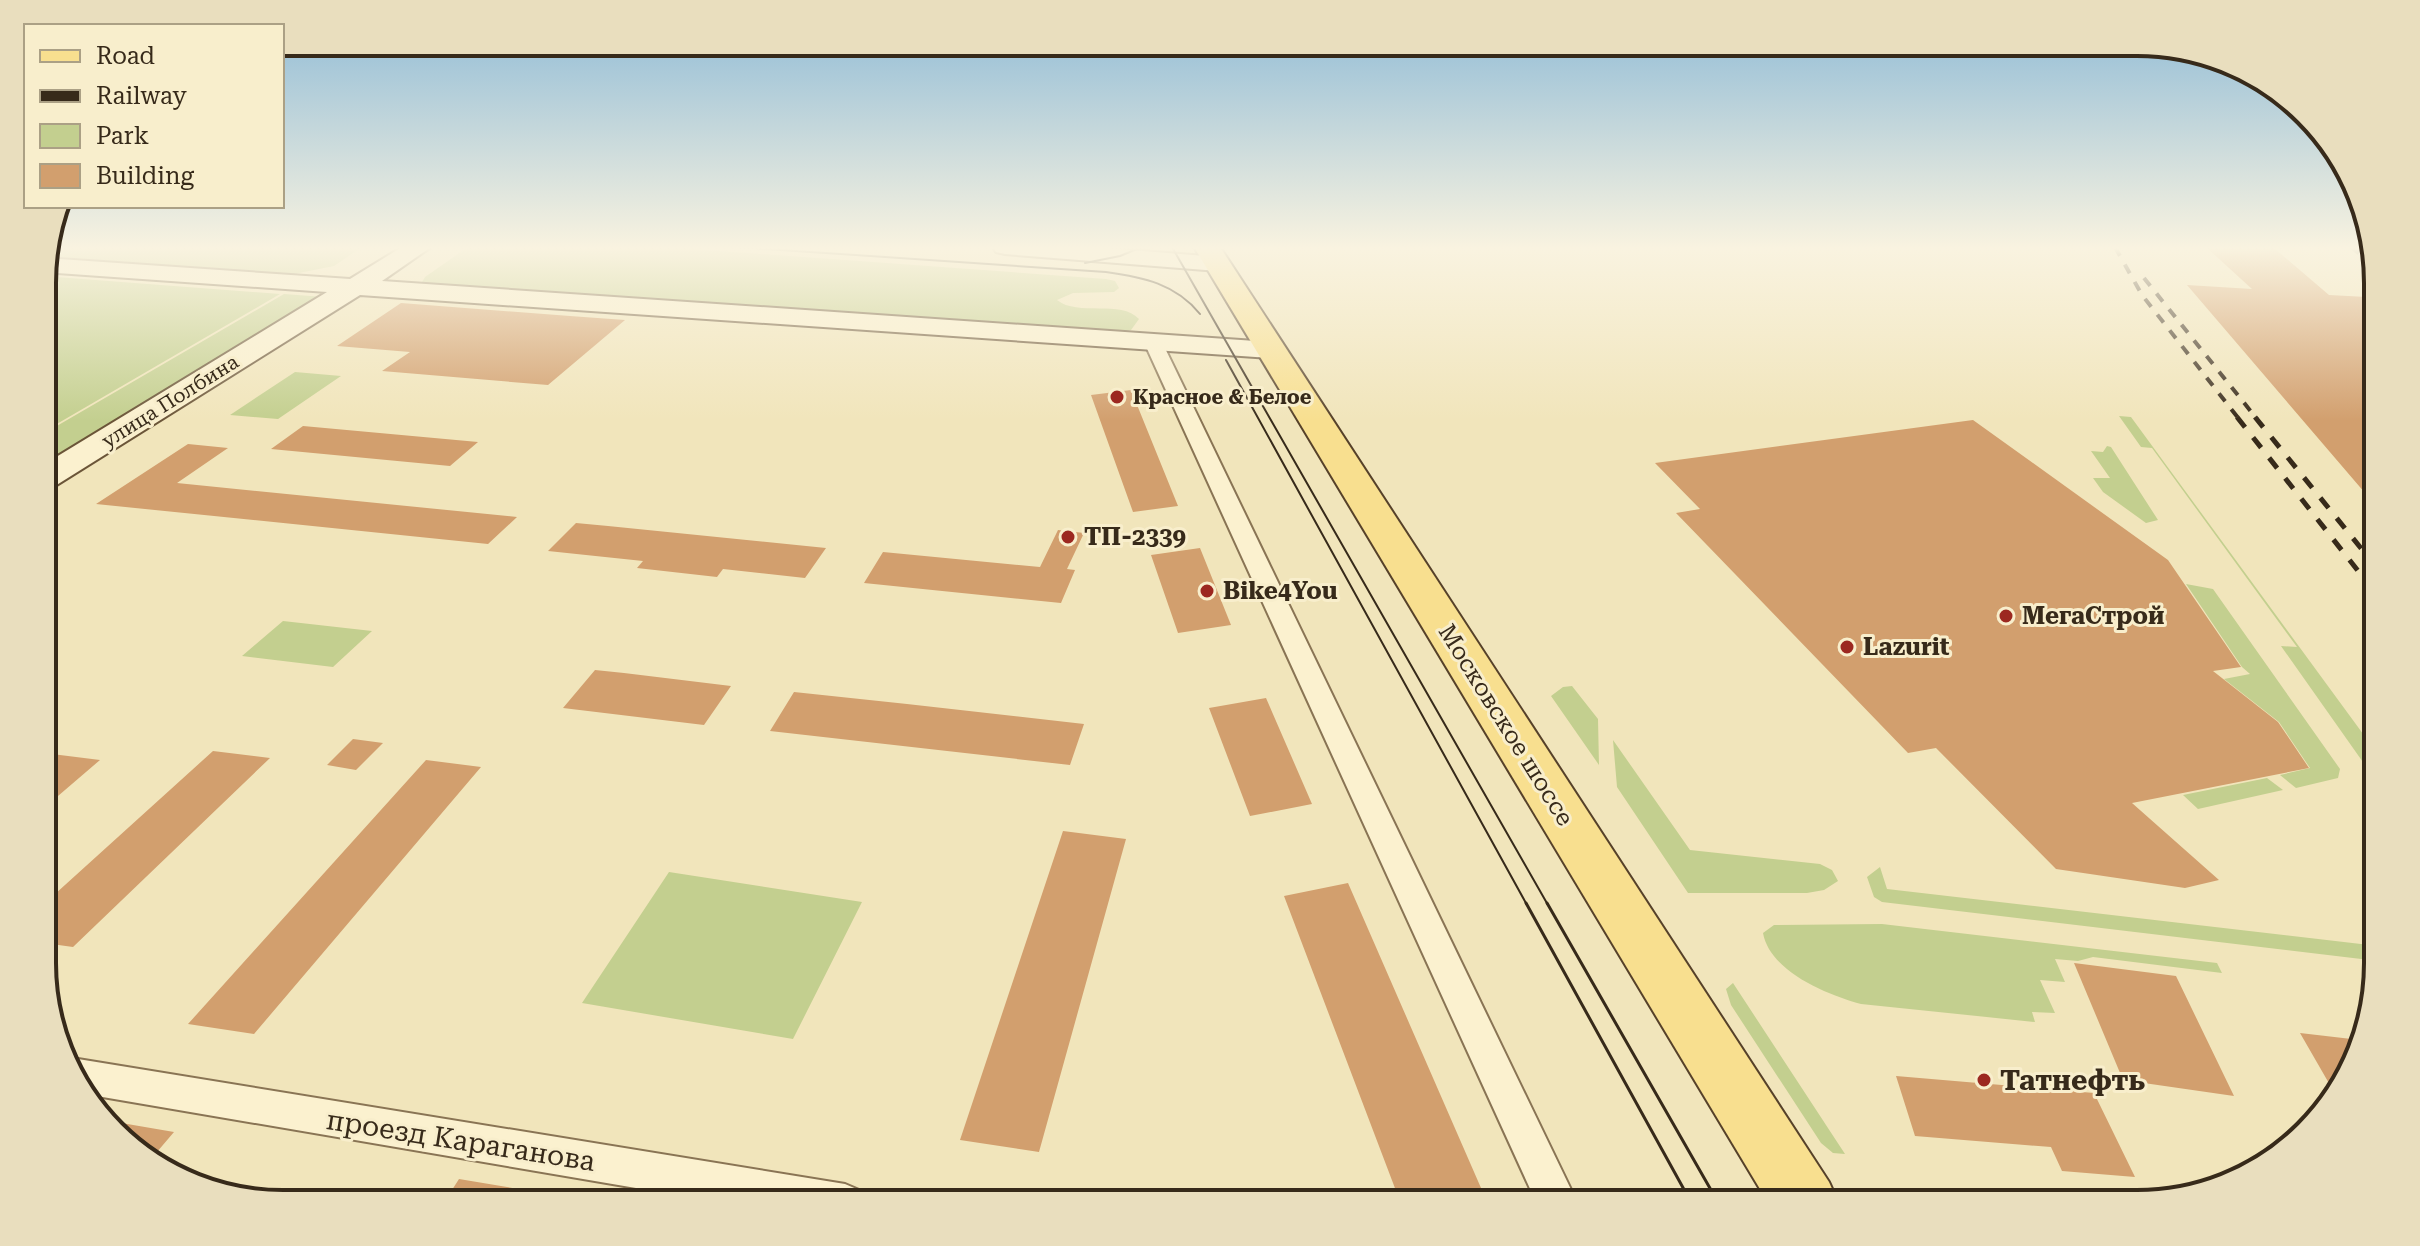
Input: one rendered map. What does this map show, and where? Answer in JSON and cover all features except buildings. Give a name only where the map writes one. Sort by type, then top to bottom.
[{"type":"main road","name":"Московское шоссе","points":[[1243,305],[1797,1190]]},
{"type":"street","name":"улица Полбина","points":[[56,471],[325,305]]},
{"type":"street","points":[[618,305],[1270,350]]},
{"type":"street","points":[[1153,342],[1551,1190]]},
{"type":"street","name":"проезд Караганова","points":[[86,1077],[761,1190]]},
{"type":"green space","points":[[56,305],[261,305],[56,424]]},
{"type":"green space","points":[[265,305],[310,305],[56,458],[56,426]]},
{"type":"green space","points":[[713,305],[1067,305],[1122,310],[1139,319],[1131,330],[1111,334]]},
{"type":"green space","points":[[295,372],[341,376],[278,419],[230,415]]},
{"type":"green space","points":[[2119,416],[2131,417],[2364,735],[2364,764],[2281,646],[2297,647],[2152,448],[2141,447]]},
{"type":"green space","points":[[2107,446],[2111,447],[2158,520],[2146,523],[2103,492],[2093,478],[2110,478],[2091,451],[2103,452]]},
{"type":"green space","points":[[2186,584],[2213,589],[2340,769],[2338,778],[2296,788],[2280,775],[2310,768],[2279,722],[2224,679],[2250,674],[2242,667]]},
{"type":"green space","points":[[283,621],[372,631],[333,667],[242,656]]},
{"type":"green space","points":[[1572,686],[1598,719],[1599,765],[1551,696],[1563,687]]},
{"type":"green space","points":[[1613,740],[1690,850],[1820,864],[1832,870],[1838,881],[1824,890],[1807,893],[1688,893],[1617,787]]},
{"type":"green space","points":[[2267,778],[2283,790],[2198,809],[2183,795]]},
{"type":"green space","points":[[1880,867],[1887,889],[2364,944],[2364,959],[1882,902],[1874,897],[1867,877]]},
{"type":"green space","points":[[669,872],[862,902],[793,1039],[582,1003]]},
{"type":"green space","points":[[1882,924],[2217,963],[2222,973],[2093,957],[2078,961],[2055,959],[2065,982],[2040,980],[2055,1013],[2032,1012],[2035,1022],[1861,1004],[1848,1000],[1817,988],[1788,970],[1768,947],[1763,933],[1774,925]]},
{"type":"green space","points":[[1733,983],[1845,1154],[1833,1153],[1821,1143],[1731,1005],[1726,989]]},
{"type":"tram line","points":[[1192,305],[1200,314]]},
{"type":"tram line","points":[[1205,305],[1548,905]]},
{"type":"tram line","points":[[1226,360],[1527,905]]},
{"type":"tram line","points":[[1526,903],[1684,1190]]},
{"type":"tram line","points":[[1547,903],[1711,1190]]},
{"type":"railway","points":[[2150,305],[2239,419]]},
{"type":"railway","points":[[2166,305],[2257,419]]},
{"type":"railway","points":[[2237,417],[2364,578]]},
{"type":"railway","points":[[2255,417],[2364,552]]},
{"type":"place","name":"Красное & Белое","points":[[1117,397]]},
{"type":"place","name":"ТП-2339","points":[[1068,537]]},
{"type":"place","name":"Bike4You","points":[[1207,591]]},
{"type":"place","name":"МегаСтрой","points":[[2006,616]]},
{"type":"place","name":"Lazurit","points":[[1847,647]]},
{"type":"place","name":"Татнефть","points":[[1984,1080]]}]
